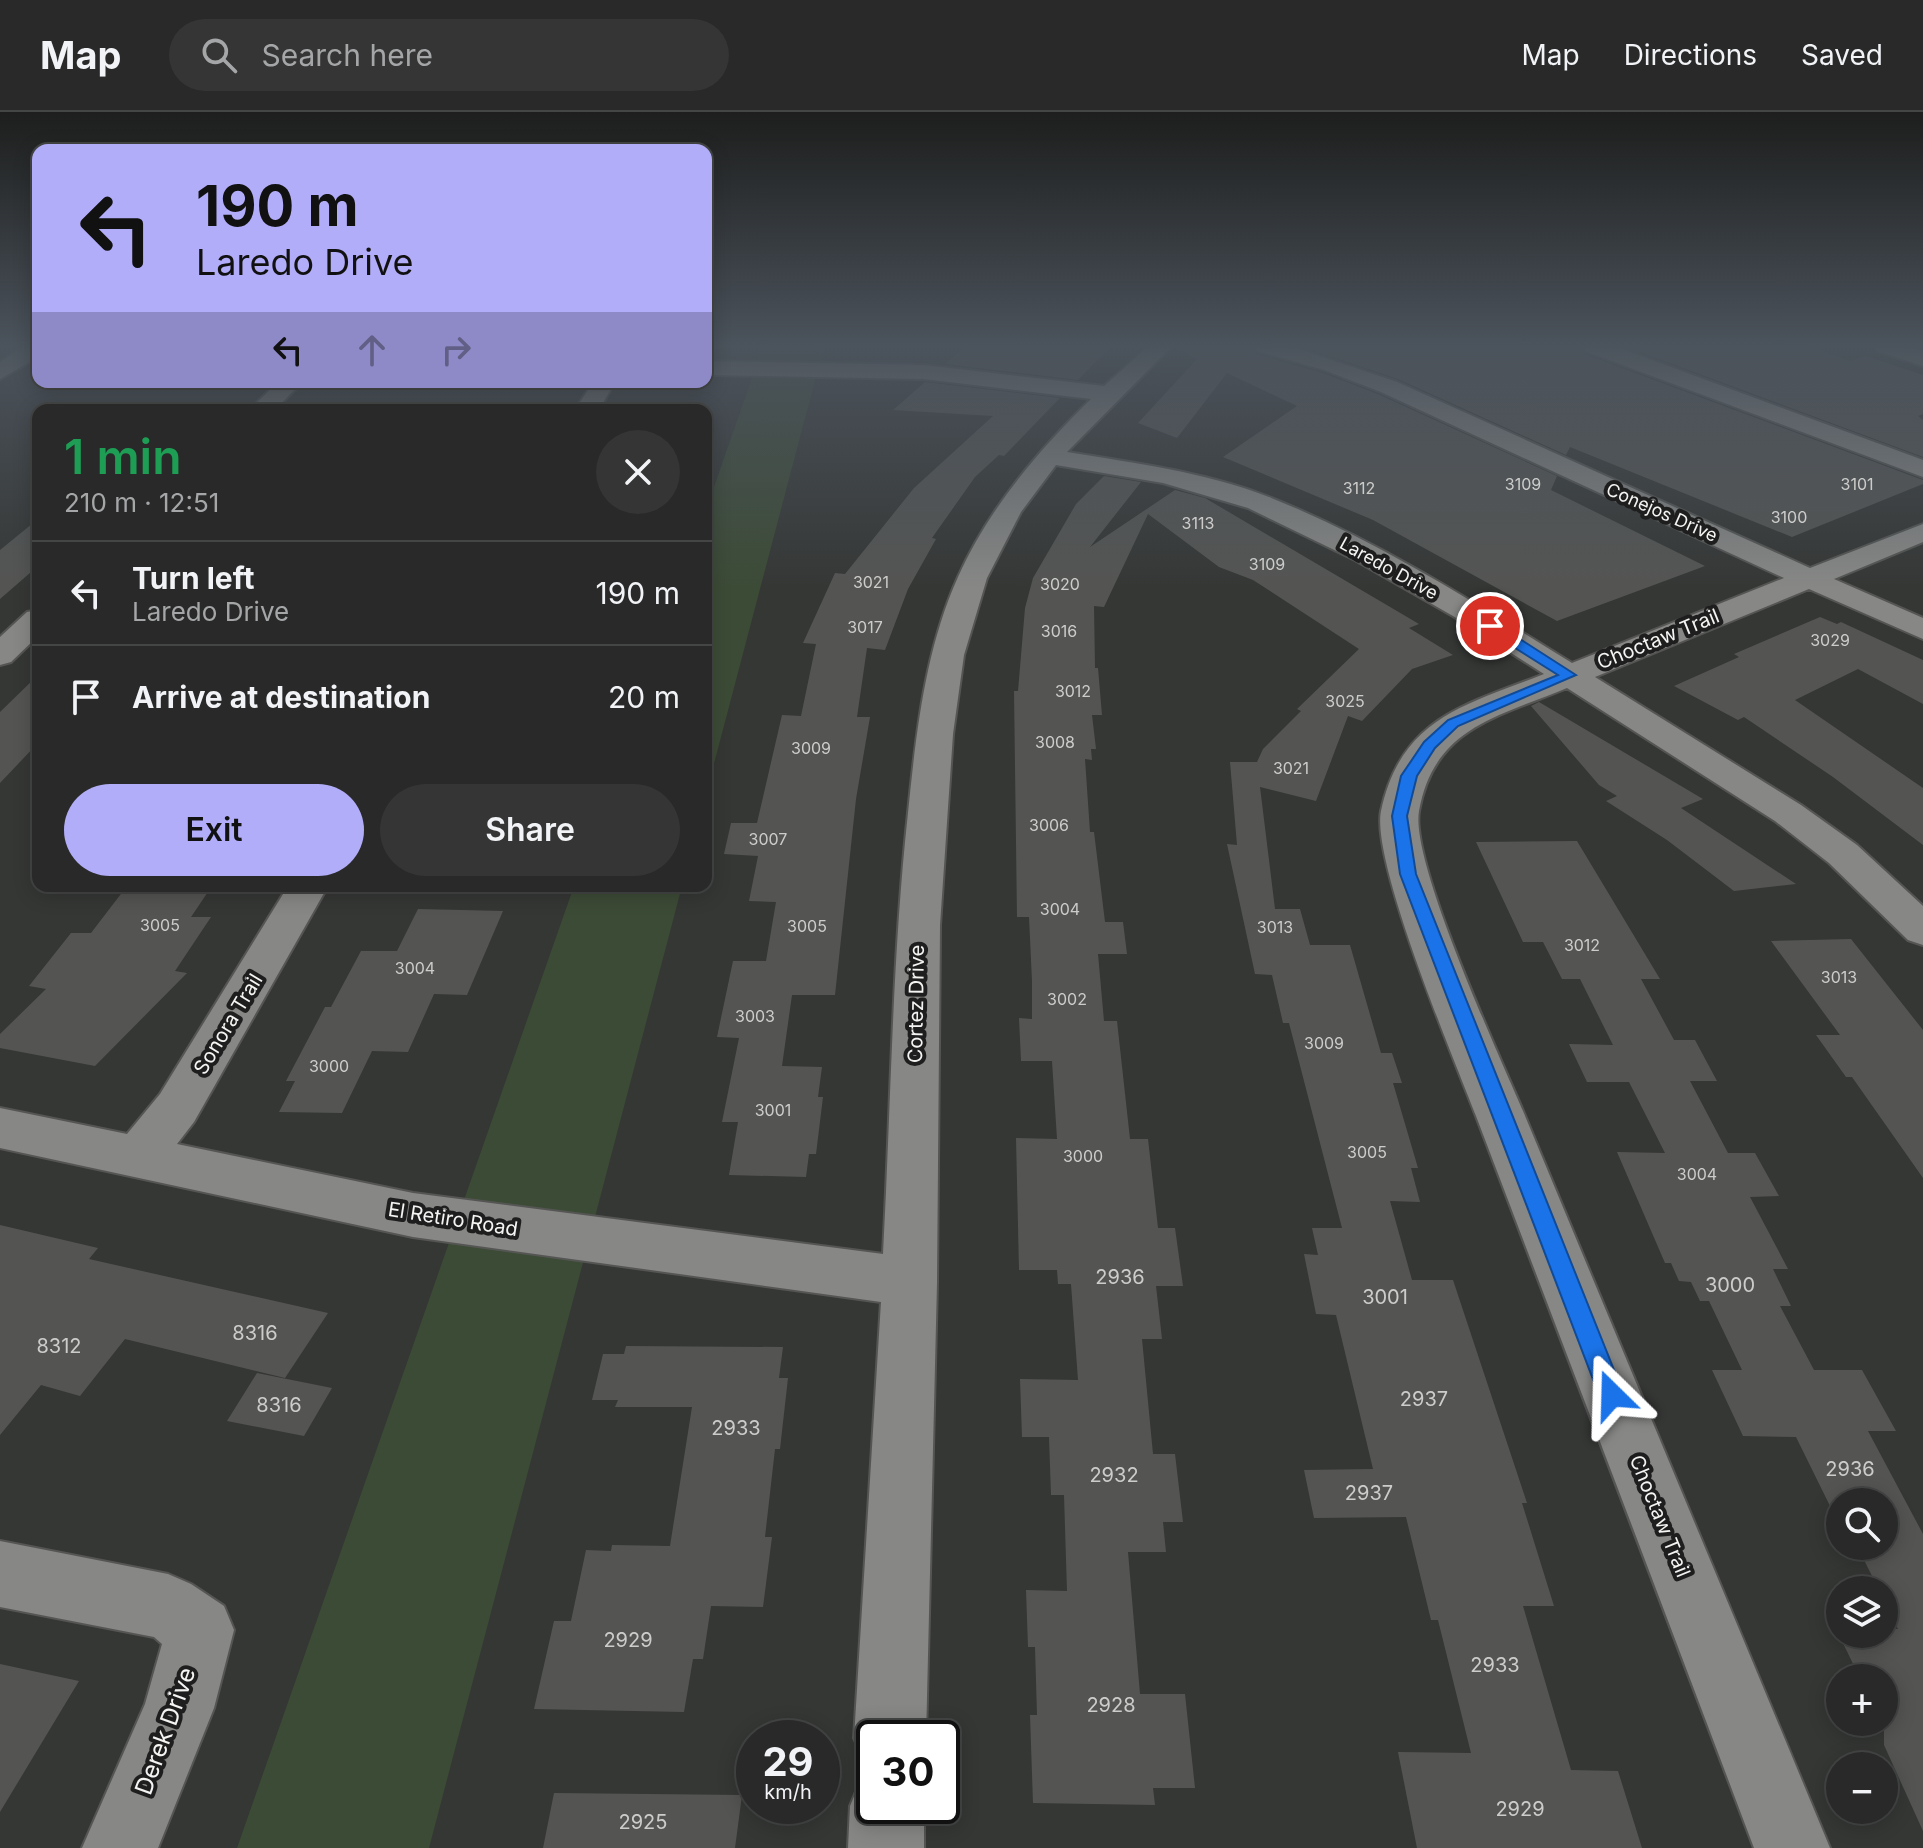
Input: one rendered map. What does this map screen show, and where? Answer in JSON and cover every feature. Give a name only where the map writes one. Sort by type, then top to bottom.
[{"type":"street","name":"Cortez Drive","points":[[891,1720],[910,1282],[919,887],[937,716],[948,650],[972,578],[999,524],[1051,457],[1080,427]]},
{"type":"street","name":"Conejos Drive","points":[[1477,427],[1923,630]]},
{"type":"street","points":[[1810,427],[1923,469]]},
{"type":"street","name":"Laredo Drive","points":[[1051,457],[1166,476],[1258,502],[1378,561],[1569,675],[1788,813],[1853,862],[1923,930]]},
{"type":"street","name":"Choctaw Trail","points":[[1792,1848],[1478,1060],[1408,874],[1399,816],[1409,776],[1429,745],[1453,723],[1923,532]]},
{"type":"street","points":[[0,655],[32,625]]},
{"type":"street","name":"Sonora Trail","points":[[139,1156],[177,1108],[304,892]]},
{"type":"street","name":"El Retiro Road","points":[[0,1128],[413,1215],[910,1282]]},
{"type":"street","name":"Derek Drive","points":[[0,1574],[168,1607],[200,1630],[179,1708],[120,1848]]},
{"type":"street","points":[[886,1848],[887,1824]]},
{"type":"green space","points":[[735,427],[803,427],[712,771],[712,493]]},
{"type":"green space","points":[[572,892],[680,892],[429,1848],[237,1848]]},
{"type":"building","points":[[981,427],[1032,427],[1004,456],[999,455],[975,477],[932,538],[936,539],[908,589],[885,650],[867,648],[857,717],[870,717],[856,799],[835,995],[792,995],[782,1066],[822,1067],[818,1097],[823,1097],[816,1154],[809,1154],[806,1177],[729,1175],[738,1122],[722,1122],[739,1038],[717,1037],[733,961],[766,961],[776,902],[749,901],[758,856],[724,854],[731,823],[757,823],[782,715],[801,716],[816,644],[803,643],[835,573],[845,574],[914,488]]},
{"type":"building","points":[[1148,427],[1185,427],[1177,438]]},
{"type":"building","points":[[1267,427],[1450,427],[1557,476],[1551,490],[1705,566],[1557,621],[1373,520],[1223,457]]},
{"type":"building","points":[[1504,427],[1780,427],[1923,480],[1923,484],[1792,537],[1570,447],[1566,455]]},
{"type":"building","points":[[1842,427],[1923,427],[1923,457]]},
{"type":"building","points":[[1104,476],[1141,482],[1090,547],[1175,490],[1205,498],[1419,624],[1409,628],[1453,655],[1412,669],[1362,721],[1348,716],[1316,801],[1260,787],[1275,909],[1300,909],[1310,945],[1350,945],[1381,1053],[1392,1053],[1402,1083],[1393,1083],[1418,1168],[1411,1168],[1420,1202],[1390,1201],[1412,1280],[1453,1280],[1527,1503],[1522,1503],[1554,1606],[1523,1606],[1571,1770],[1618,1771],[1642,1848],[1417,1848],[1398,1752],[1471,1753],[1438,1620],[1431,1620],[1406,1517],[1314,1518],[1304,1470],[1373,1469],[1336,1315],[1316,1314],[1304,1254],[1318,1255],[1312,1228],[1342,1228],[1289,1023],[1283,1023],[1272,975],[1255,974],[1227,844],[1237,845],[1230,762],[1257,762],[1263,749],[1301,711],[1297,709],[1359,649],[1253,580],[1219,567],[1148,514],[1104,607],[1094,606],[1095,668],[1098,668],[1102,715],[1092,715],[1096,749],[1091,749],[1092,760],[1085,759],[1090,832],[1094,832],[1105,922],[1123,922],[1127,954],[1098,954],[1104,1021],[1117,1021],[1130,1139],[1148,1139],[1158,1228],[1175,1228],[1183,1286],[1156,1286],[1162,1339],[1142,1339],[1153,1454],[1175,1454],[1183,1522],[1163,1522],[1166,1552],[1128,1552],[1140,1694],[1185,1694],[1195,1788],[1153,1788],[1155,1805],[1033,1803],[1030,1715],[1037,1715],[1035,1647],[1028,1647],[1026,1590],[1067,1591],[1064,1495],[1051,1495],[1049,1437],[1022,1437],[1020,1379],[1078,1380],[1071,1284],[1058,1284],[1057,1270],[1019,1270],[1016,1138],[1057,1139],[1052,1061],[1021,1061],[1019,1018],[1032,1019],[1032,981],[1029,917],[1017,917],[1014,691],[1018,691],[1025,608],[1033,578],[1076,504]]},
{"type":"building","points":[[32,524],[32,571],[0,599],[0,550]]},
{"type":"building","points":[[1820,617],[1837,624],[1841,622],[1923,660],[1923,704],[1858,669],[1795,700],[1923,788],[1923,845],[1833,777],[1744,717],[1738,720],[1674,686],[1739,657],[1734,654]]},
{"type":"building","points":[[32,681],[32,749],[0,783],[0,712]]},
{"type":"building","points":[[1539,702],[1703,799],[1681,808],[1796,884],[1734,891],[1667,840],[1606,801],[1617,796],[1599,785],[1531,706]]},
{"type":"building","points":[[1577,841],[1660,979],[1641,979],[1674,1040],[1695,1040],[1717,1081],[1690,1081],[1728,1153],[1755,1153],[1779,1196],[1750,1197],[1788,1269],[1773,1269],[1791,1306],[1780,1306],[1814,1370],[1862,1370],[1896,1431],[1868,1431],[1923,1534],[1923,1831],[1898,1776],[1898,1752],[1887,1752],[1884,1745],[1884,1736],[1898,1736],[1898,1664],[1853,1664],[1845,1648],[1898,1648],[1898,1576],[1872,1576],[1864,1560],[1898,1560],[1898,1488],[1826,1488],[1826,1498],[1796,1437],[1743,1436],[1712,1370],[1742,1370],[1709,1301],[1700,1301],[1691,1282],[1679,1281],[1671,1263],[1665,1263],[1617,1152],[1665,1153],[1629,1082],[1587,1082],[1569,1044],[1613,1045],[1580,979],[1562,979],[1543,942],[1523,942],[1476,842]]},
{"type":"building","points":[[122,892],[208,892],[191,917],[211,917],[175,971],[187,973],[95,1066],[0,1048],[0,1034],[46,989],[29,986],[71,933],[91,933]]},
{"type":"building","points":[[418,909],[503,911],[467,995],[434,994],[408,1052],[372,1051],[342,1113],[279,1112],[295,1081],[286,1081],[325,1007],[331,1007],[361,951],[397,951]]},
{"type":"building","points":[[1851,939],[1923,1030],[1923,1178],[1852,1077],[1846,1077],[1816,1035],[1840,1035],[1771,941]]},
{"type":"building","points":[[0,1225],[98,1248],[89,1259],[328,1313],[285,1378],[125,1339],[80,1396],[41,1385],[0,1435]]},
{"type":"building","points":[[626,1346],[783,1347],[779,1378],[788,1378],[780,1449],[775,1449],[765,1537],[772,1537],[763,1607],[711,1606],[703,1659],[693,1659],[684,1712],[534,1709],[554,1621],[571,1621],[586,1550],[611,1551],[612,1545],[670,1546],[692,1407],[615,1407],[618,1400],[592,1400],[603,1354],[624,1354]]},
{"type":"building","points":[[257,1373],[332,1388],[304,1436],[227,1421]]},
{"type":"building","points":[[0,1664],[79,1681],[0,1812]]},
{"type":"building","points":[[554,1793],[736,1795],[738,1824],[735,1848],[543,1848]]},
{"type":"route","points":[[1490,626],[1569,675],[1453,723],[1429,745],[1409,776],[1399,816],[1408,874],[1472,1045],[1612,1395]]}]
